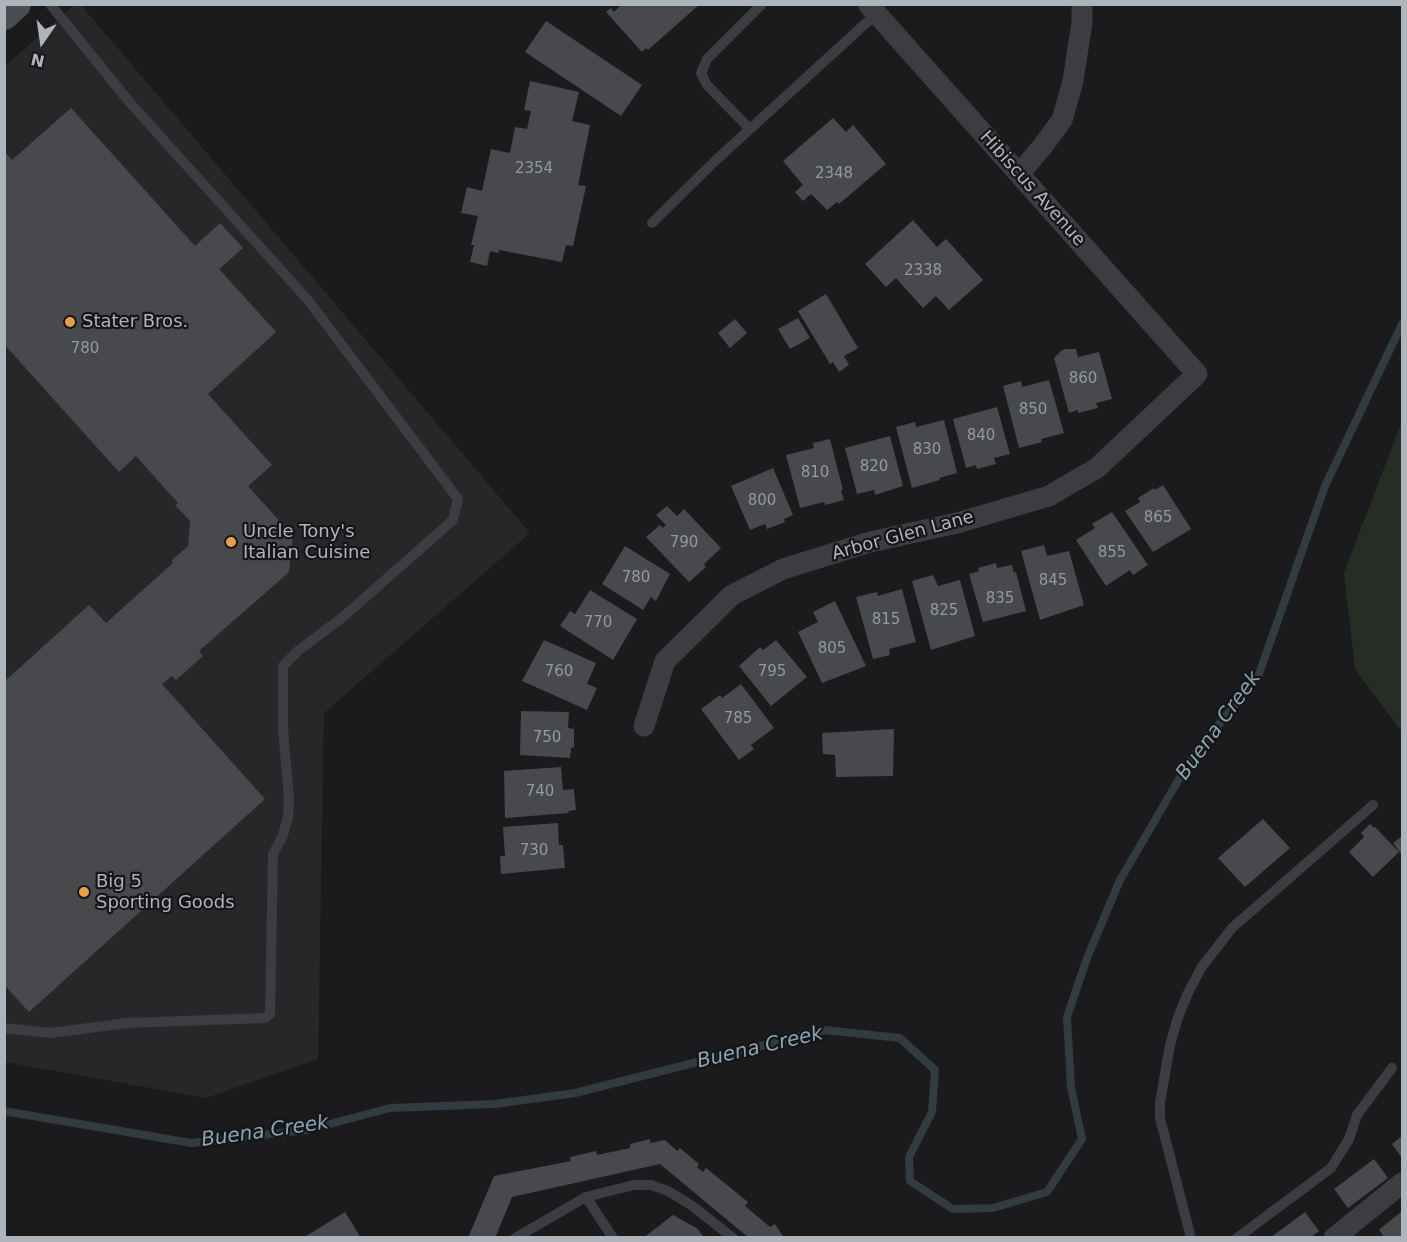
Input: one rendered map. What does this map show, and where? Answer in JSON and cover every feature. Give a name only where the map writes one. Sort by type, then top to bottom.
[{"type":"main road","points":[[4,15],[16,4]]},
{"type":"street","points":[[1018,174],[1062,120],[1073,81],[1083,22],[1082,4]]},
{"type":"street","name":"Hibiscus Avenue","points":[[872,9],[1197,374]]},
{"type":"street","name":"Arbor Glen Lane","points":[[644,726],[665,661],[732,595],[794,566],[870,542],[957,523],[1049,496],[1097,468],[1197,374]]},
{"type":"street","points":[[1334,1238],[1402,1183]]},
{"type":"lane","points":[[4,1028],[51,1033],[127,1023],[265,1018],[270,1014],[273,854],[283,835],[288,818],[289,799],[283,729],[283,666],[299,650],[343,617],[453,520],[458,499],[308,300],[131,104],[50,4]]},
{"type":"lane","points":[[750,129],[706,85],[701,73],[707,59],[762,4]]},
{"type":"lane","points":[[652,223],[872,9]]},
{"type":"lane","points":[[1191,1238],[1160,1118],[1160,1103],[1170,1045],[1188,993],[1201,968],[1232,928],[1373,805]]},
{"type":"lane","points":[[1237,1238],[1331,1168],[1349,1139],[1357,1115],[1392,1068]]},
{"type":"lane","points":[[515,1238],[586,1197],[633,1185],[651,1185],[668,1191],[691,1205],[733,1238]]},
{"type":"lane","points":[[586,1197],[613,1238]]},
{"type":"shaded area","points":[[74,5],[81,5],[530,533],[324,713],[318,1059],[206,1098],[5,1062],[4,67]]},
{"type":"shaded area","points":[[1402,421],[1402,732],[1355,669],[1344,573]]},
{"type":"building","points":[[622,4],[700,4],[648,50],[646,48],[642,52],[606,12],[611,8],[614,12]]},
{"type":"building","points":[[546,21],[642,85],[621,116],[525,52]]},
{"type":"building","points":[[530,81],[579,92],[572,121],[590,125],[578,185],[586,186],[573,246],[566,245],[562,262],[499,250],[498,253],[490,251],[487,266],[470,262],[474,245],[471,245],[478,216],[461,213],[467,187],[482,191],[491,149],[510,153],[515,127],[527,129],[531,111],[524,110]]},
{"type":"building","points":[[71,108],[195,246],[220,223],[243,248],[219,269],[276,332],[208,394],[272,465],[248,486],[293,536],[289,572],[199,651],[203,656],[176,680],[172,676],[162,684],[265,799],[29,1012],[4,985],[4,682],[89,605],[106,623],[173,563],[172,560],[188,546],[190,521],[175,505],[178,503],[136,456],[119,472],[4,344],[4,151],[12,160]]},
{"type":"building","points":[[833,118],[846,132],[853,125],[886,164],[839,204],[837,202],[827,210],[811,194],[803,201],[795,192],[803,185],[783,161]]},
{"type":"building","points":[[913,220],[937,247],[946,239],[983,280],[949,310],[936,296],[923,308],[896,278],[886,287],[865,264]]},
{"type":"building","points":[[826,294],[858,348],[844,356],[849,365],[839,372],[833,362],[830,364],[798,311]]},
{"type":"building","points":[[798,318],[810,338],[790,349],[778,329]]},
{"type":"building","points":[[735,319],[747,333],[730,348],[718,333]]},
{"type":"building","points":[[1076,349],[1078,357],[1099,352],[1112,399],[1096,403],[1098,408],[1069,413],[1054,358],[1062,350]]},
{"type":"building","points":[[1049,380],[1064,433],[1019,448],[1003,386],[1021,381],[1022,387]]},
{"type":"building","points":[[997,407],[1010,454],[994,458],[996,464],[977,469],[976,465],[966,468],[953,419]]},
{"type":"building","points":[[944,420],[957,473],[912,488],[896,427],[915,422],[916,427]]},
{"type":"building","points":[[890,436],[903,486],[875,495],[874,490],[857,494],[845,448]]},
{"type":"building","points":[[830,439],[844,500],[800,508],[786,455],[814,448],[813,443]]},
{"type":"building","points":[[773,468],[793,515],[784,519],[785,522],[767,529],[765,524],[750,530],[731,486]]},
{"type":"building","points":[[1163,485],[1191,529],[1153,552],[1125,511],[1140,502],[1138,498]]},
{"type":"building","points":[[667,506],[677,516],[684,509],[721,548],[704,564],[706,567],[689,582],[646,537],[660,525],[663,528],[666,525],[656,515]]},
{"type":"building","points":[[1112,512],[1148,565],[1133,575],[1130,570],[1106,586],[1076,540],[1095,528],[1092,524]]},
{"type":"building","points":[[1044,545],[1047,556],[1069,551],[1084,605],[1040,620],[1021,551]]},
{"type":"building","points":[[625,546],[670,574],[656,601],[651,597],[643,610],[602,584]]},
{"type":"building","points":[[996,563],[997,568],[1012,565],[1026,611],[983,622],[969,574],[979,571],[978,568]]},
{"type":"building","points":[[933,575],[938,586],[960,580],[975,636],[931,650],[912,581]]},
{"type":"building","points":[[902,589],[916,642],[889,649],[890,655],[873,659],[856,597],[877,592],[878,596]]},
{"type":"building","points":[[590,590],[637,619],[613,660],[560,626],[570,611],[575,614]]},
{"type":"building","points":[[835,601],[866,666],[822,683],[798,632],[818,622],[813,612]]},
{"type":"building","points":[[544,640],[596,663],[587,684],[597,688],[587,710],[522,681]]},
{"type":"building","points":[[776,640],[807,677],[771,706],[739,666],[760,647],[763,650]]},
{"type":"building","points":[[741,684],[774,728],[751,745],[754,749],[739,760],[701,709],[720,695],[722,698]]},
{"type":"building","points":[[521,711],[569,712],[568,728],[574,729],[574,747],[571,748],[570,758],[520,755]]},
{"type":"building","points":[[894,729],[893,776],[836,777],[835,755],[823,754],[822,733]]},
{"type":"building","points":[[561,767],[563,790],[574,789],[576,810],[568,811],[569,813],[505,818],[504,771]]},
{"type":"building","points":[[1263,819],[1290,848],[1245,887],[1218,858]]},
{"type":"building","points":[[558,823],[559,845],[563,845],[565,868],[501,874],[500,856],[505,856],[503,827]]},
{"type":"building","points":[[1370,824],[1399,852],[1373,877],[1349,852],[1364,837],[1361,833]]},
{"type":"building","points":[[1401,837],[1402,839],[1402,855],[1393,843]]},
{"type":"building","points":[[1402,1136],[1402,1158],[1392,1144]]},
{"type":"building","points":[[650,1139],[650,1143],[665,1140],[677,1151],[680,1148],[699,1164],[697,1167],[703,1172],[706,1168],[748,1202],[745,1206],[770,1227],[775,1224],[784,1238],[749,1238],[660,1164],[512,1197],[495,1238],[468,1238],[494,1176],[571,1161],[570,1157],[596,1151],[597,1155],[630,1148],[630,1144]]},
{"type":"building","points":[[1374,1159],[1388,1178],[1348,1208],[1334,1189]]},
{"type":"building","points":[[1402,1211],[1402,1238],[1385,1238],[1379,1230]]},
{"type":"building","points":[[345,1212],[361,1238],[303,1238]]},
{"type":"building","points":[[1305,1212],[1319,1231],[1310,1238],[1270,1238]]},
{"type":"building","points":[[673,1215],[698,1229],[704,1238],[643,1238]]},
{"type":"waterway","name":"Buena Creek","points":[[4,1111],[191,1143],[307,1130],[390,1108],[495,1104],[575,1093],[824,1030],[900,1038],[935,1070],[932,1112],[909,1157],[910,1181],[953,1209],[993,1208],[1047,1192],[1082,1139],[1071,1087],[1067,1017],[1087,958],[1120,880],[1189,762],[1259,674],[1325,486],[1402,324]]},
{"type":"place","name":"Stater Bros.","points":[[70,322]]},
{"type":"place","name":"Uncle Tony's Italian Cuisine","points":[[231,542]]},
{"type":"place","name":"Big 5 Sporting Goods","points":[[84,892]]}]
